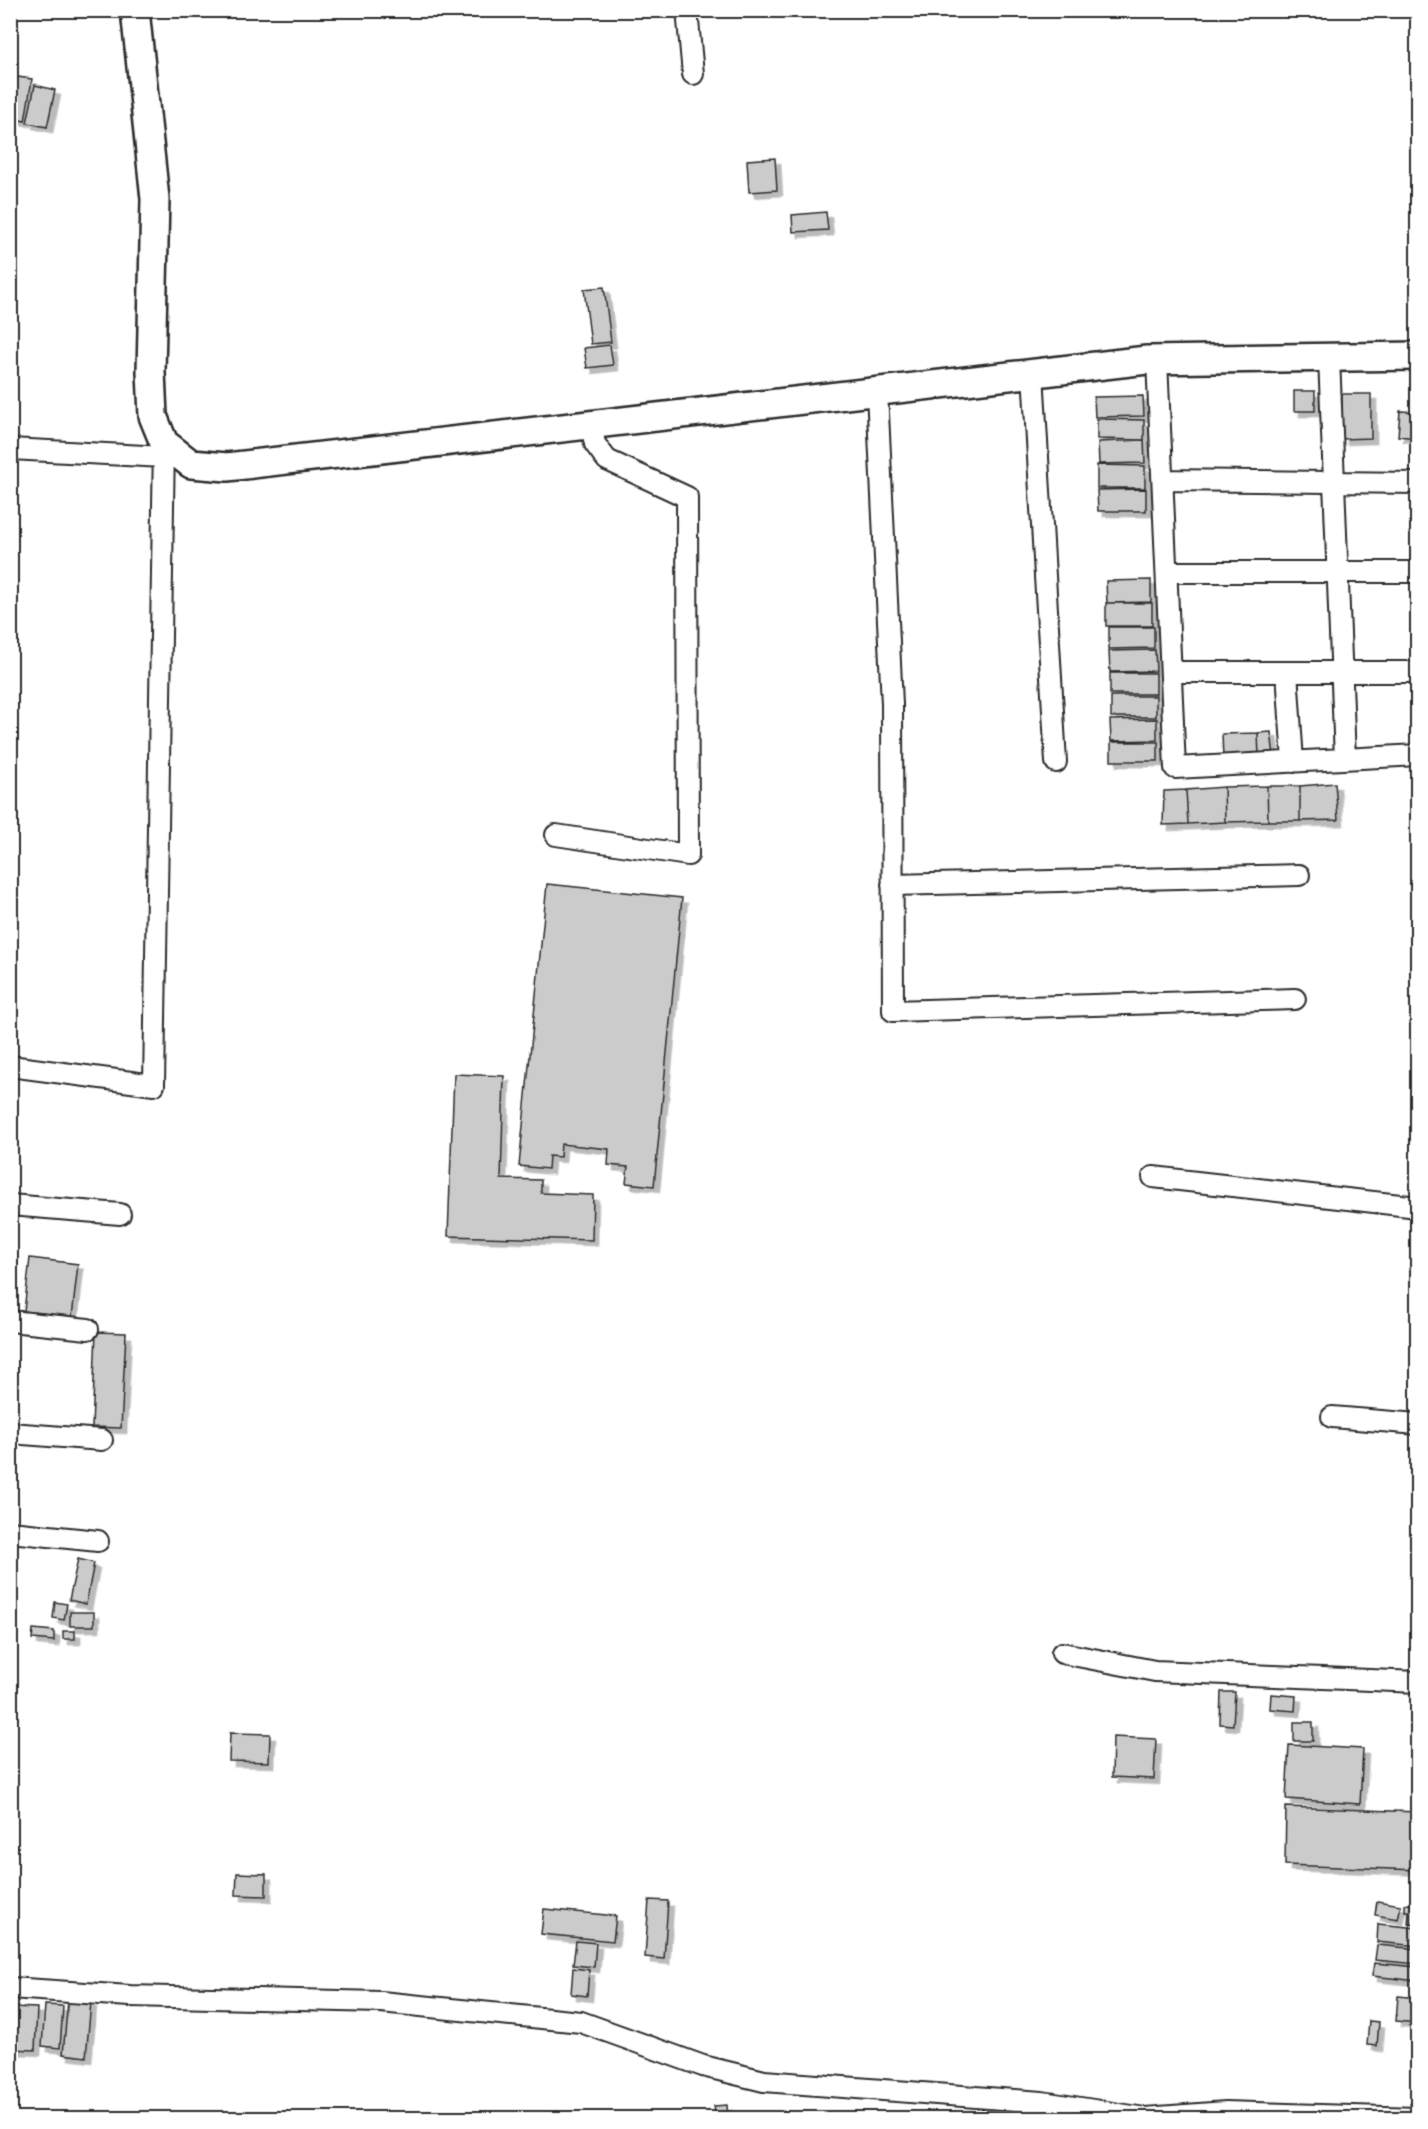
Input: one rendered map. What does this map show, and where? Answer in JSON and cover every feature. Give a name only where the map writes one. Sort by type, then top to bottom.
[{"type":"street","points":[[10,1066],[154,1085],[164,450],[153,416],[155,199],[135,10]]},
{"type":"street","points":[[687,10],[693,74]]},
{"type":"street","points":[[10,449],[164,450],[191,464],[227,467],[1157,360],[1418,356]]},
{"type":"street","points":[[1329,357],[1345,759]]},
{"type":"street","points":[[1157,360],[1175,768],[1418,755]]},
{"type":"street","points":[[1033,374],[1056,762]]},
{"type":"street","points":[[877,392],[892,704],[893,1011],[1295,999]]},
{"type":"street","points":[[556,835],[688,855],[687,497],[606,460],[595,444],[591,425]]},
{"type":"street","points":[[1163,480],[1418,483]]},
{"type":"street","points":[[1167,572],[1418,572]]},
{"type":"street","points":[[1171,672],[1418,672]]},
{"type":"street","points":[[1287,672],[1293,762]]},
{"type":"street","points":[[892,885],[1299,875]]},
{"type":"street","points":[[1153,1178],[1418,1207]]},
{"type":"street","points":[[10,1205],[120,1214]]},
{"type":"street","points":[[10,1321],[88,1329]]},
{"type":"street","points":[[1332,1417],[1418,1424]]},
{"type":"street","points":[[10,1433],[102,1440]]},
{"type":"street","points":[[10,1532],[98,1541]]},
{"type":"street","points":[[1062,1653],[1155,1671],[1418,1682]]},
{"type":"street","points":[[10,1988],[130,1996],[381,2002],[581,2022],[703,2066],[764,2081],[1042,2102],[1145,2118],[1227,2112],[1418,2118]]},
{"type":"building","points":[[10,76],[32,79],[25,121],[10,118]]},
{"type":"building","points":[[35,85],[55,90],[47,127],[27,123]]},
{"type":"building","points":[[775,158],[777,190],[749,192],[747,160]]},
{"type":"building","points":[[826,212],[828,230],[793,232],[792,215]]},
{"type":"building","points":[[604,287],[611,342],[591,344],[584,289]]},
{"type":"building","points":[[610,345],[613,365],[587,368],[584,348]]},
{"type":"building","points":[[1294,391],[1315,391],[1315,411],[1294,411]]},
{"type":"building","points":[[1342,394],[1371,394],[1371,438],[1342,439]]},
{"type":"building","points":[[1143,396],[1144,416],[1095,417],[1094,397]]},
{"type":"building","points":[[1400,411],[1418,412],[1418,438],[1398,436]]},
{"type":"building","points":[[1097,419],[1144,420],[1144,440],[1097,439]]},
{"type":"building","points":[[1144,440],[1145,463],[1099,464],[1098,442]]},
{"type":"building","points":[[1097,465],[1145,466],[1145,488],[1097,488]]},
{"type":"building","points":[[1146,489],[1146,511],[1098,511],[1097,490]]},
{"type":"building","points":[[1151,580],[1151,602],[1107,603],[1106,581]]},
{"type":"building","points":[[1106,603],[1152,603],[1152,626],[1106,626]]},
{"type":"building","points":[[1109,627],[1154,627],[1154,648],[1109,649]]},
{"type":"building","points":[[1155,650],[1156,671],[1110,672],[1109,651]]},
{"type":"building","points":[[1110,673],[1156,673],[1156,694],[1110,694]]},
{"type":"building","points":[[1111,696],[1156,696],[1156,717],[1111,717]]},
{"type":"building","points":[[1157,719],[1157,740],[1111,741],[1110,720]]},
{"type":"building","points":[[1271,732],[1274,756],[1259,757],[1258,733]]},
{"type":"building","points":[[1258,733],[1259,757],[1223,758],[1222,734]]},
{"type":"building","points":[[1111,742],[1158,742],[1158,761],[1111,761]]},
{"type":"building","points":[[1414,778],[1418,779],[1418,810],[1414,810]]},
{"type":"building","points":[[1335,783],[1338,820],[1300,821],[1300,786]]},
{"type":"building","points":[[1267,786],[1300,786],[1300,821],[1268,821]]},
{"type":"building","points":[[1267,786],[1268,821],[1225,822],[1224,787]]},
{"type":"building","points":[[1224,787],[1225,822],[1188,824],[1186,790]]},
{"type":"building","points":[[1186,790],[1188,824],[1163,825],[1164,791]]},
{"type":"building","points":[[547,884],[682,898],[654,1186],[626,1183],[628,1167],[608,1165],[609,1149],[561,1144],[560,1157],[549,1156],[548,1169],[519,1166]]},
{"type":"building","points":[[454,1074],[504,1076],[501,1179],[541,1180],[541,1193],[593,1195],[592,1240],[448,1236]]},
{"type":"building","points":[[30,1258],[78,1264],[72,1317],[24,1311]]},
{"type":"building","points":[[96,1332],[126,1333],[121,1428],[92,1427]]},
{"type":"building","points":[[78,1559],[94,1563],[86,1604],[69,1600]]},
{"type":"building","points":[[55,1602],[67,1604],[64,1620],[53,1618]]},
{"type":"building","points":[[70,1612],[94,1612],[94,1626],[70,1626]]},
{"type":"building","points":[[33,1629],[54,1631],[54,1641],[32,1639]]},
{"type":"building","points":[[63,1631],[75,1631],[75,1639],[63,1639]]},
{"type":"building","points":[[1221,1692],[1235,1692],[1233,1725],[1220,1724]]},
{"type":"building","points":[[1271,1694],[1296,1696],[1295,1711],[1270,1709]]},
{"type":"building","points":[[1294,1722],[1313,1722],[1313,1741],[1294,1741]]},
{"type":"building","points":[[230,1733],[270,1734],[269,1762],[229,1761]]},
{"type":"building","points":[[1113,1737],[1156,1739],[1154,1779],[1112,1777]]},
{"type":"building","points":[[1289,1745],[1363,1749],[1360,1804],[1286,1799]]},
{"type":"building","points":[[1286,1807],[1418,1812],[1418,1870],[1285,1865]]},
{"type":"building","points":[[237,1873],[266,1874],[266,1896],[236,1895]]},
{"type":"building","points":[[649,1900],[668,1901],[664,1959],[645,1957]]},
{"type":"building","points":[[1377,1901],[1401,1905],[1398,1919],[1375,1915]]},
{"type":"building","points":[[1405,1904],[1418,1905],[1418,1925],[1408,1924],[1409,1911],[1405,1911]]},
{"type":"building","points":[[544,1909],[616,1916],[613,1941],[541,1934]]},
{"type":"building","points":[[1378,1924],[1418,1928],[1418,1946],[1377,1942]]},
{"type":"building","points":[[576,1941],[596,1943],[594,1967],[573,1965]]},
{"type":"building","points":[[1377,1945],[1418,1949],[1418,1964],[1375,1960]]},
{"type":"building","points":[[1374,1963],[1418,1967],[1418,1981],[1372,1976]]},
{"type":"building","points":[[573,1968],[589,1970],[587,1996],[571,1994]]},
{"type":"building","points":[[1398,1996],[1418,1998],[1418,2023],[1396,2021]]},
{"type":"building","points":[[68,2000],[91,2002],[86,2057],[63,2054]]},
{"type":"building","points":[[45,2005],[63,2006],[60,2048],[42,2046]]},
{"type":"building","points":[[10,2007],[37,2008],[35,2050],[10,2049]]},
{"type":"building","points":[[1369,2021],[1379,2022],[1377,2046],[1367,2045]]},
{"type":"building","points":[[727,2105],[728,2118],[716,2118],[714,2106]]}]
